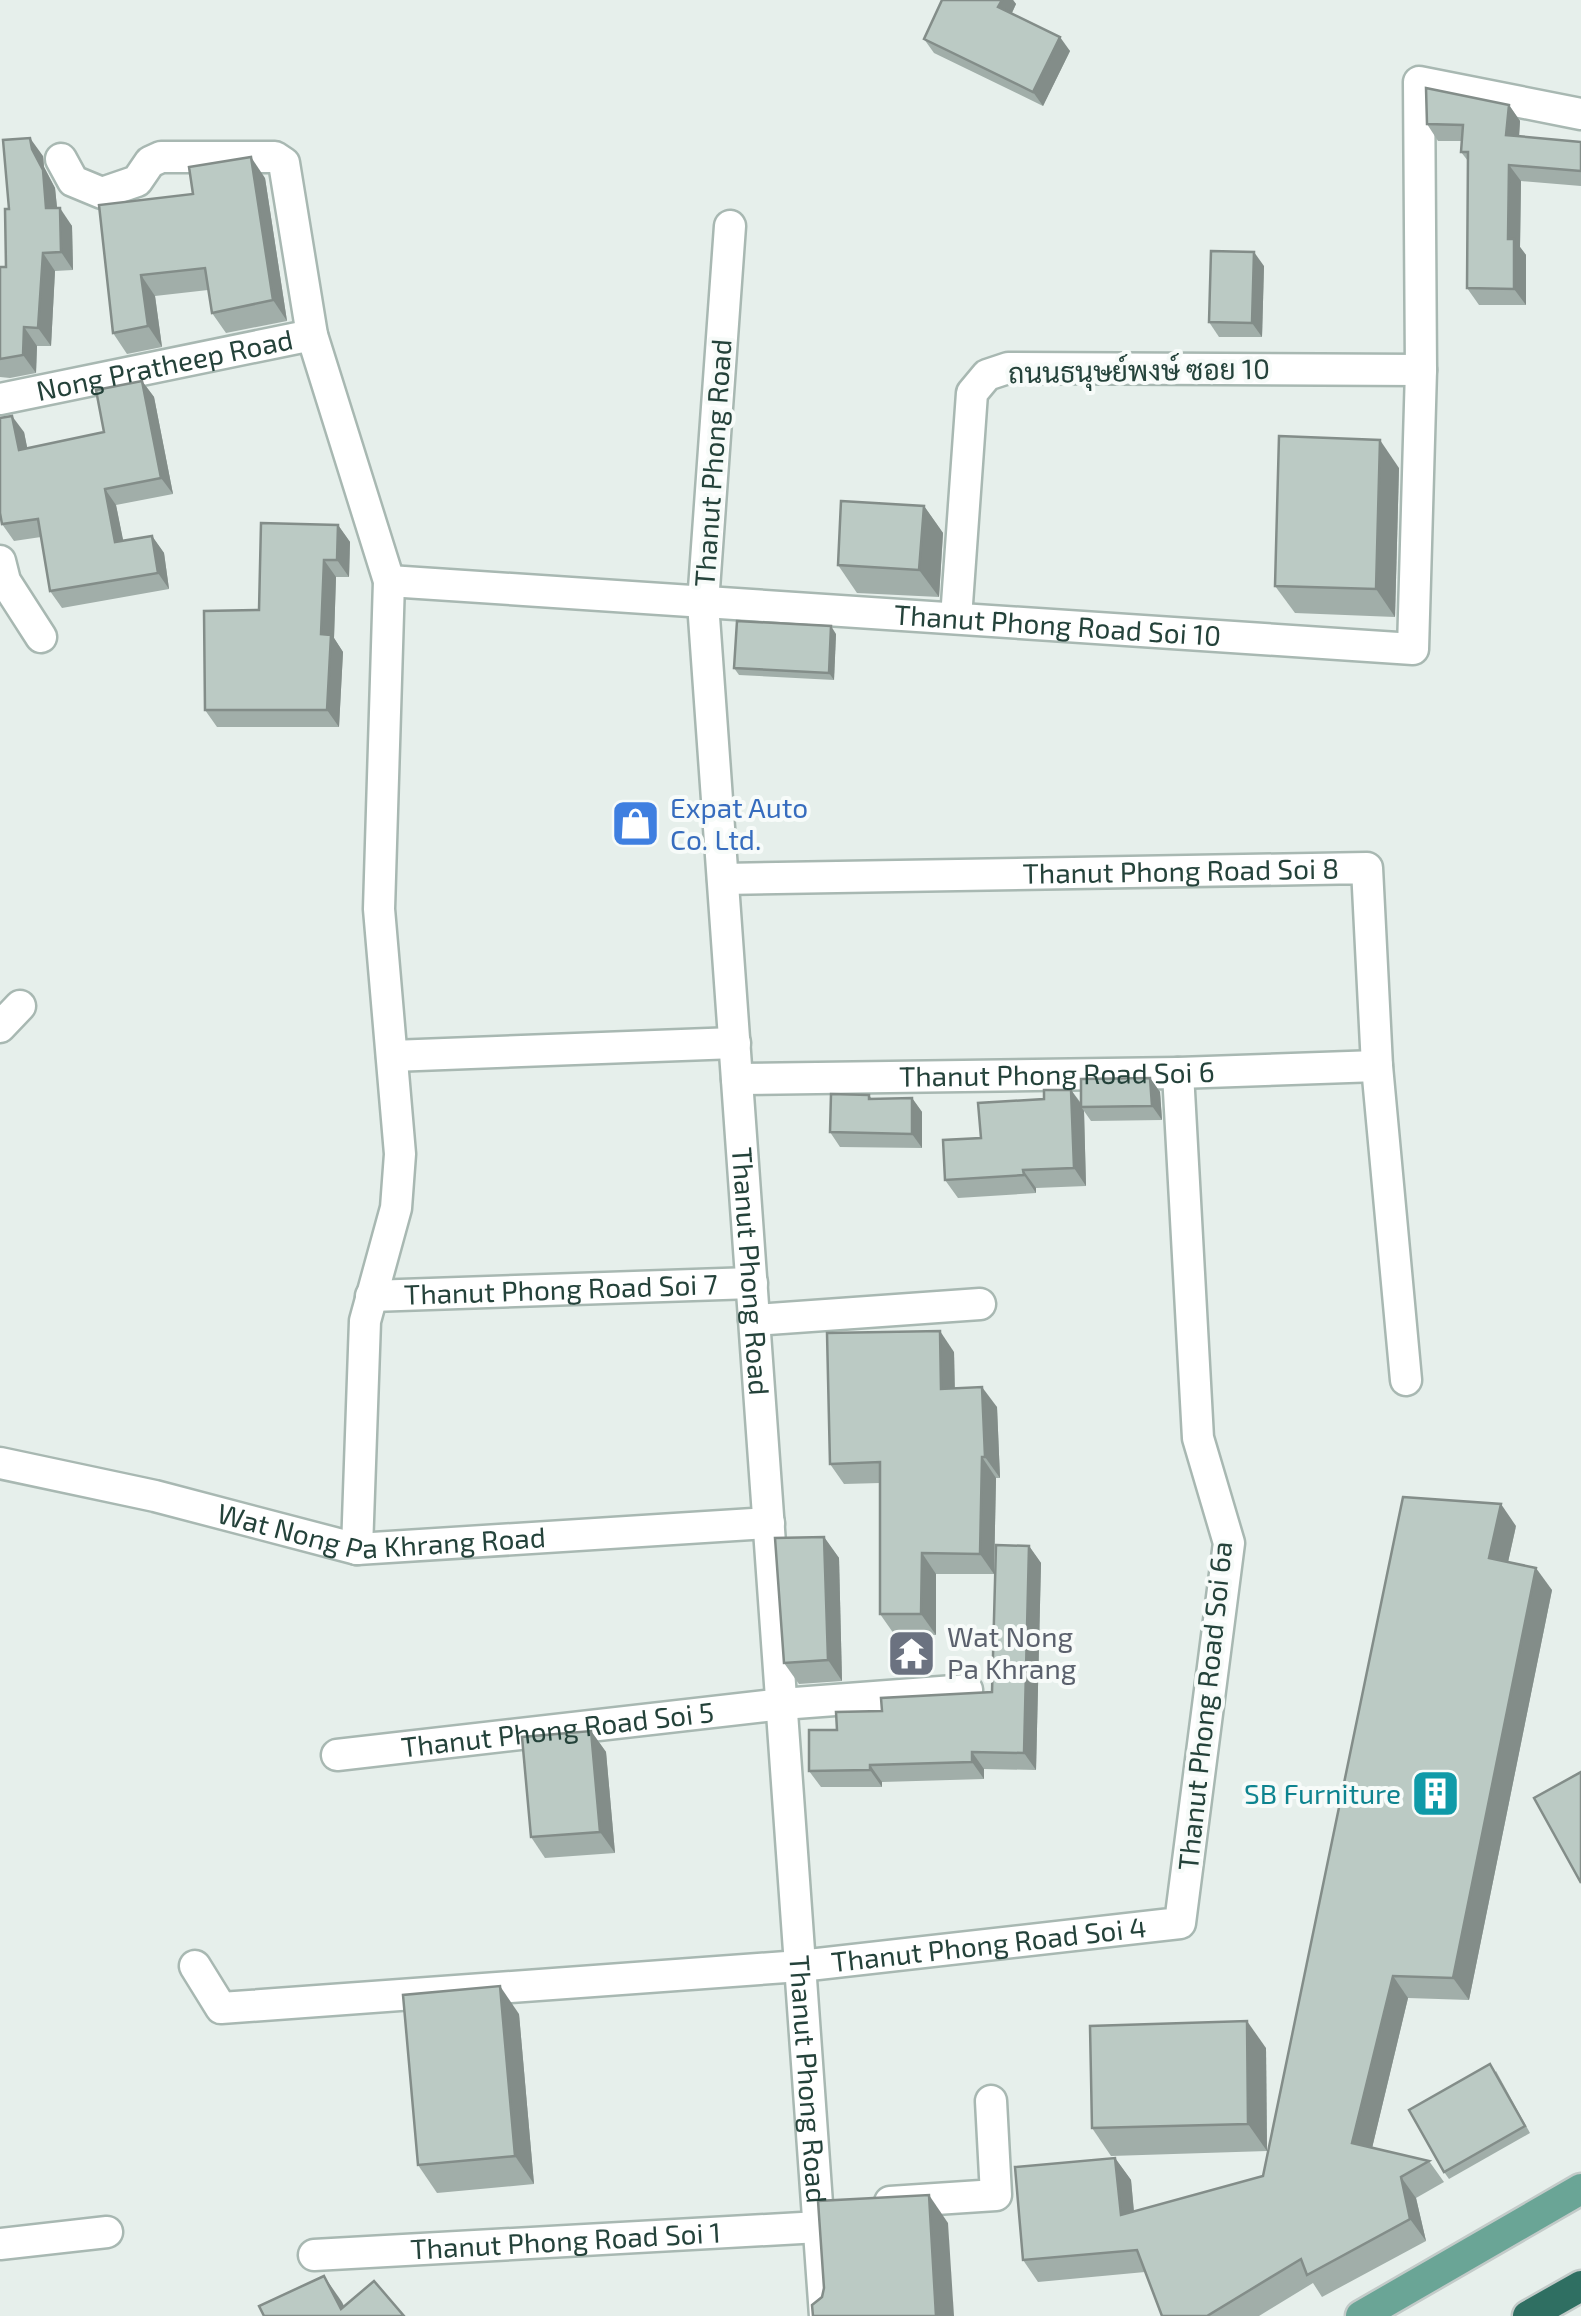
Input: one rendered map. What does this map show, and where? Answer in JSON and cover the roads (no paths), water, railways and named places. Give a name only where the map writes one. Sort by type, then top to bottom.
[{"type":"highway","points":[[1528,2316],[1581,2286]]},
{"type":"main road","points":[[1361,2316],[1581,2189]]},
{"type":"street","points":[[1421,370],[1419,82],[1581,114]]},
{"type":"street","points":[[62,160],[73,181],[102,193],[137,181],[150,162],[160,157],[280,159],[312,335]]},
{"type":"street","name":"Thanut Phong Road","points":[[730,226],[703,603],[800,1966],[833,2211],[826,2316]]},
{"type":"street","name":"Nong Pratheep Road","points":[[0,399],[312,335],[389,581],[379,908],[400,1154],[396,1208],[365,1321],[358,1550]]},
{"type":"street","name":"ถนนธนุษย์พงษ์ ซอย 10","points":[[956,618],[972,393],[987,375],[1008,368],[1421,370]]},
{"type":"street","name":"Thanut Phong Road Soi 10","points":[[389,581],[1413,649],[1421,370]]},
{"type":"street","points":[[2,574],[41,638]]},
{"type":"street","name":"Thanut Phong Road Soi 8","points":[[723,879],[1366,868],[1378,1066],[1406,1380]]},
{"type":"street","points":[[392,1056],[735,1043]]},
{"type":"street","name":"Thanut Phong Road Soi 6","points":[[737,1080],[1378,1066]]},
{"type":"street","name":"Thanut Phong Road Soi 6a","points":[[1178,1073],[1198,1438],[1229,1543],[1180,1923]]},
{"type":"street","name":"Thanut Phong Road Soi 7","points":[[371,1296],[752,1283]]},
{"type":"street","points":[[754,1320],[980,1304]]},
{"type":"street","name":"Wat Nong Pa Khrang Road","points":[[0,1463],[154,1496],[358,1550],[769,1524]]},
{"type":"street","name":"Thanut Phong Road Soi 5","points":[[336,1755],[782,1704],[968,1690]]},
{"type":"street","name":"Thanut Phong Road Soi 4","points":[[195,1966],[221,2008],[800,1966],[1180,1923]]},
{"type":"street","name":"Thanut Phong Road Soi 1","points":[[314,2254],[996,2195],[991,2101]]},
{"type":"street","points":[[0,2244],[107,2232]]},
{"type":"place","name":"Expat Auto Co. Ltd.","points":[[635,824]]},
{"type":"place","name":"Wat Nong Pa Khrang","points":[[912,1653]]},
{"type":"place","name":"SB Furniture","points":[[1436,1794]]}]
